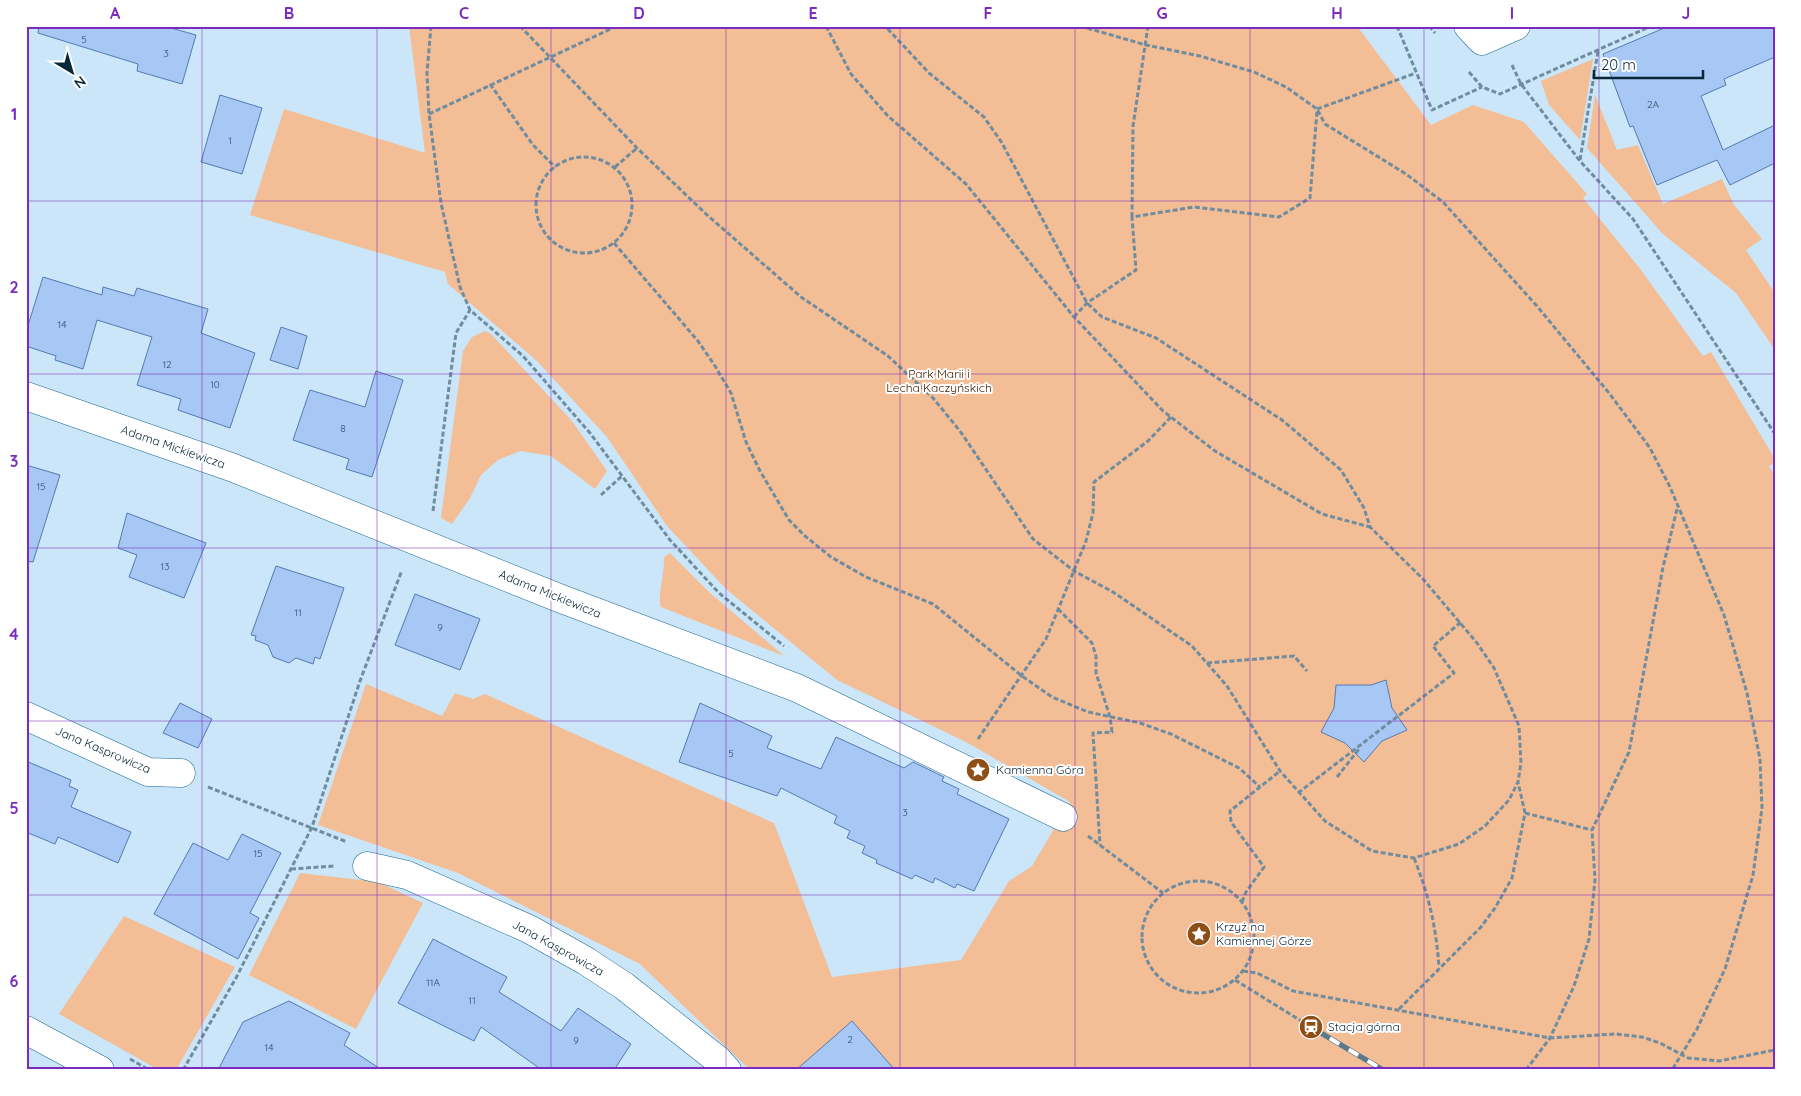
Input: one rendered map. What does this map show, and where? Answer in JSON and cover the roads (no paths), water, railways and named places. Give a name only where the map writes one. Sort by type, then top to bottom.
[{"type":"street","points":[[1475,34],[1516,26]]},
{"type":"street","name":"Adama Mickiewicza","points":[[26,396],[231,467],[559,598],[797,688],[1063,817]]},
{"type":"street","name":"Jana Kasprowicza","points":[[26,716],[148,772],[181,773]]},
{"type":"street","name":"Jana Kasprowicza","points":[[367,866],[408,876],[529,930],[586,960],[624,986],[718,1060],[727,1070]]},
{"type":"street","points":[[26,1030],[100,1070]]},
{"type":"railway","points":[[1311,1027],[1383,1070]]},
{"type":"place","name":"Kamienna Góra","points":[[978,770]]},
{"type":"place","name":"Krzyż na Kamiennej Górze","points":[[1199,934]]},
{"type":"place","name":"Stacja górna","points":[[1311,1027]]},
{"type":"park label","name":"Park Marii i Lecha Kaczyńskich","points":[[939,381]]}]
